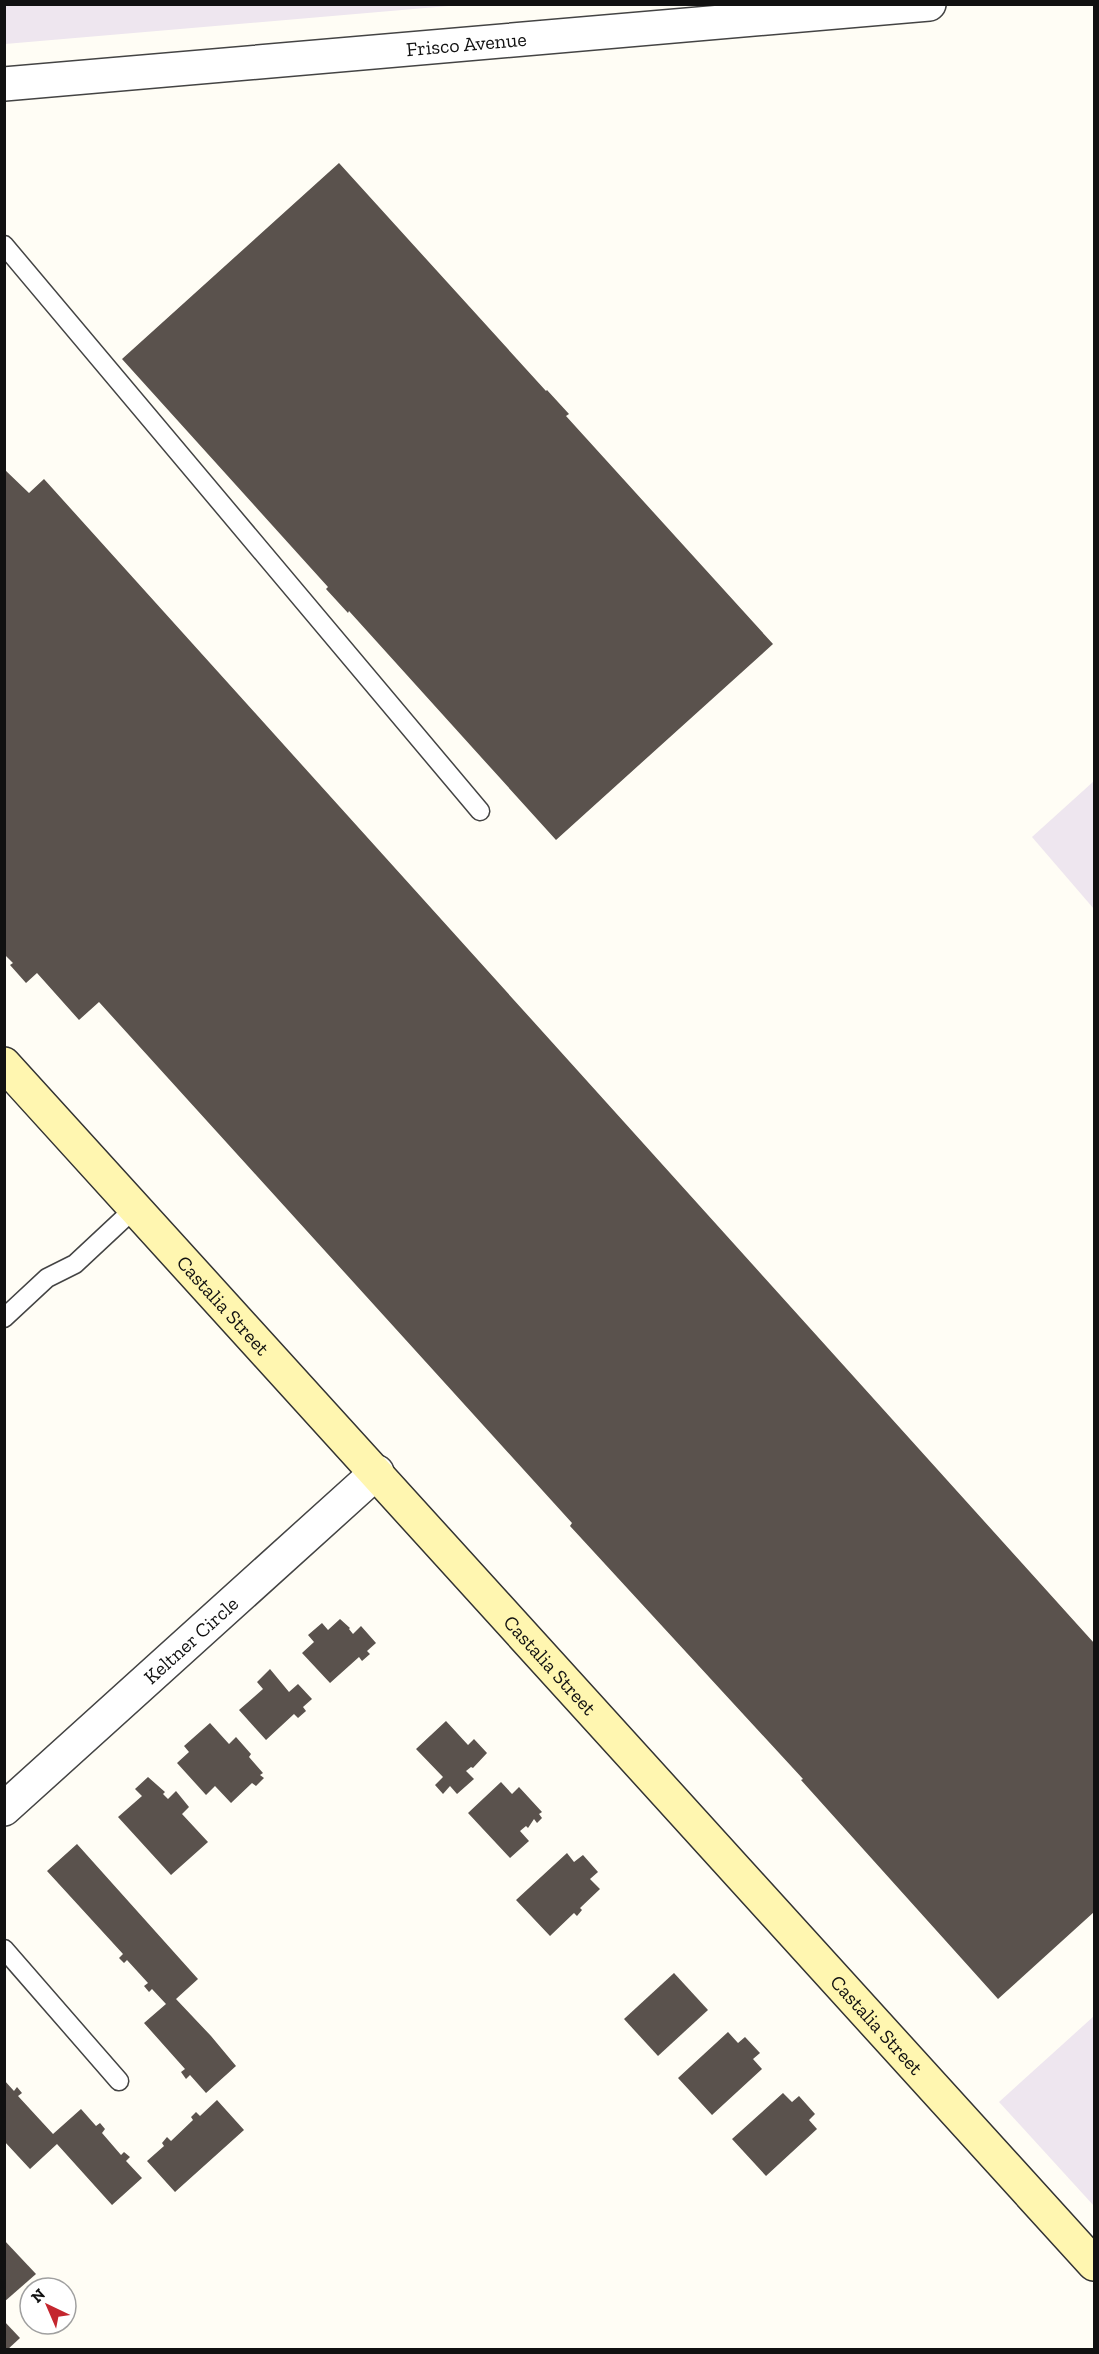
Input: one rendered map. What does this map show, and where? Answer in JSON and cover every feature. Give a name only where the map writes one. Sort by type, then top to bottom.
[{"type":"street","name":"Frisco Avenue","points":[[4,84],[928,4]]},
{"type":"street","name":"Castalia Street","points":[[4,1064],[1095,2264]]},
{"type":"street","name":"Keltner Circle","points":[[4,1809],[377,1472]]},
{"type":"lane","points":[[4,245],[480,811]]},
{"type":"lane","points":[[4,1318],[47,1278],[75,1264],[135,1208]]},
{"type":"lane","points":[[4,1949],[119,2081]]},
{"type":"shaded area","points":[[5,4],[460,4],[460,5],[5,44]]},
{"type":"shaded area","points":[[1094,781],[1094,909],[1032,837]]},
{"type":"shaded area","points":[[1094,2016],[1094,2206],[999,2102]]},
{"type":"building","points":[[339,163],[569,414],[566,416],[773,644],[556,840],[349,611],[348,613],[326,589],[328,587],[122,359]]},
{"type":"building","points":[[4,469],[29,493],[44,479],[1094,1643],[1094,1912],[998,1999],[801,1780],[803,1779],[570,1526],[572,1523],[99,1002],[79,1020],[37,973],[26,983],[10,965],[13,963],[4,954]]},
{"type":"building","points":[[340,1619],[353,1634],[361,1626],[376,1643],[367,1651],[370,1654],[362,1661],[359,1657],[330,1683],[302,1653],[314,1642],[308,1635],[322,1623],[328,1630]]},
{"type":"building","points":[[270,1669],[289,1692],[298,1684],[312,1699],[303,1707],[306,1711],[298,1718],[294,1714],[266,1740],[239,1710],[263,1689],[257,1682]]},
{"type":"building","points":[[446,1721],[468,1745],[474,1739],[487,1753],[473,1768],[466,1771],[474,1779],[457,1794],[450,1786],[443,1794],[435,1785],[443,1777],[416,1749]]},
{"type":"building","points":[[210,1723],[229,1744],[236,1737],[251,1754],[249,1757],[263,1773],[260,1775],[264,1778],[256,1786],[252,1783],[231,1803],[215,1786],[206,1795],[177,1763],[189,1752],[184,1746]]},
{"type":"building","points":[[148,1777],[165,1792],[163,1794],[168,1799],[176,1791],[189,1807],[182,1814],[208,1842],[171,1875],[118,1817],[142,1796],[135,1789]]},
{"type":"building","points":[[501,1782],[512,1794],[519,1787],[542,1812],[539,1814],[542,1818],[537,1823],[534,1819],[528,1828],[526,1826],[520,1831],[529,1841],[510,1858],[468,1813]]},
{"type":"building","points":[[77,1844],[198,1979],[176,1999],[236,2066],[206,2093],[190,2075],[186,2079],[181,2072],[185,2069],[144,2023],[166,2004],[152,1989],[149,1992],[144,1986],[148,1983],[127,1960],[124,1963],[119,1958],[123,1954],[47,1871]]},
{"type":"building","points":[[567,1853],[574,1862],[583,1855],[598,1872],[590,1879],[600,1889],[580,1908],[582,1910],[577,1916],[574,1913],[550,1936],[516,1900]]},
{"type":"building","points":[[674,1973],[708,2010],[658,2056],[624,2019]]},
{"type":"building","points":[[728,2032],[738,2043],[745,2037],[760,2053],[753,2059],[762,2069],[712,2115],[678,2078]]},
{"type":"building","points":[[4,2080],[14,2091],[17,2087],[22,2093],[18,2096],[53,2134],[81,2109],[96,2126],[100,2123],[105,2129],[102,2133],[121,2155],[124,2152],[130,2157],[126,2161],[142,2178],[112,2205],[57,2144],[30,2169],[4,2141]]},
{"type":"building","points":[[783,2093],[792,2102],[799,2096],[815,2114],[809,2120],[817,2129],[766,2176],[732,2139]]},
{"type":"building","points":[[217,2100],[244,2130],[175,2192],[147,2161],[164,2146],[162,2143],[167,2137],[171,2141],[193,2120],[191,2117],[196,2112],[200,2116]]},
{"type":"building","points":[[4,2240],[36,2274],[18,2276],[18,2290],[4,2302]]},
{"type":"building","points":[[4,2321],[20,2338],[4,2350]]}]
